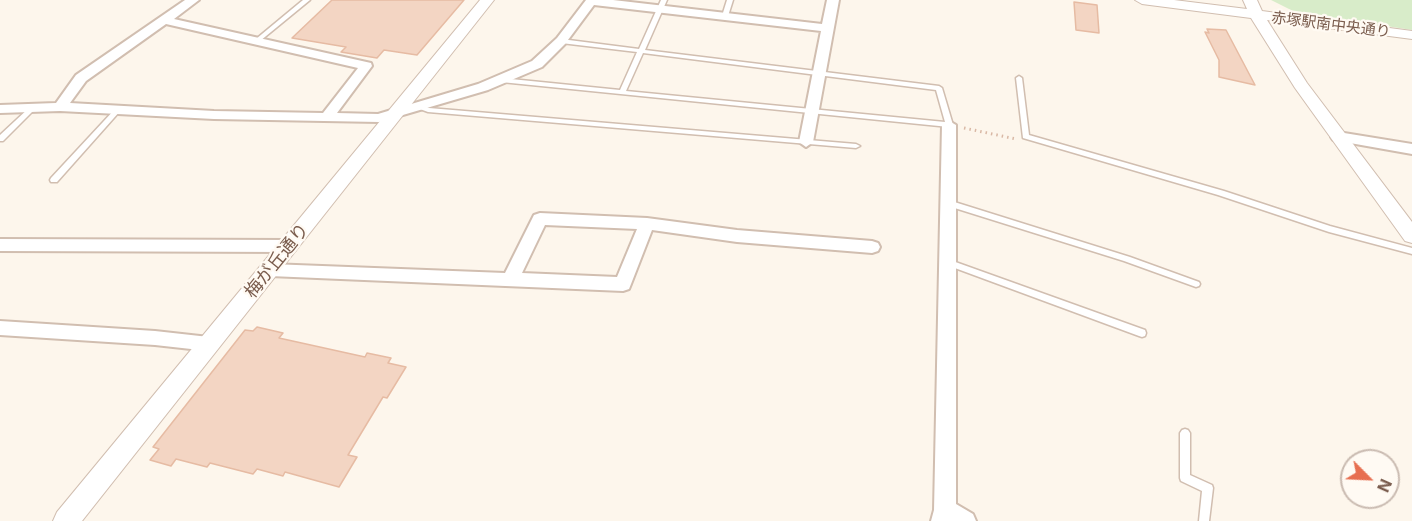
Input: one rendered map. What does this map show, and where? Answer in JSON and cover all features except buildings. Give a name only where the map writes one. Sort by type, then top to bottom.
[{"type":"street","points":[[60,107],[81,78],[193,0]]},
{"type":"street","name":"梅が丘通り","points":[[66,521],[487,0]]},
{"type":"street","points":[[806,142],[833,0]]},
{"type":"street","name":"赤塚駅南中央通り","points":[[1142,0],[1253,7],[1412,35]]},
{"type":"street","points":[[0,109],[60,107],[214,115],[379,118],[422,107],[501,80],[537,64],[561,41],[591,1],[662,5],[725,16],[827,28]]},
{"type":"street","points":[[1253,7],[1278,52],[1338,138],[1412,236]]},
{"type":"street","points":[[164,20],[366,66],[327,117]]},
{"type":"street","points":[[949,125],[943,516],[965,521]]},
{"type":"street","points":[[1338,138],[1412,149]]},
{"type":"street","points":[[510,280],[540,219],[646,224],[737,236],[872,247]]},
{"type":"street","points":[[270,270],[623,284],[646,224]]},
{"type":"street","points":[[0,245],[289,246]]},
{"type":"street","points":[[0,328],[156,338],[209,344]]},
{"type":"lane","points":[[258,40],[307,0]]},
{"type":"lane","points":[[725,16],[730,0]]},
{"type":"lane","points":[[622,93],[662,5]]},
{"type":"lane","points":[[501,80],[949,125],[939,88],[561,41]]},
{"type":"lane","points":[[1018,78],[1026,136],[1221,193],[1329,229],[1412,250]]},
{"type":"lane","points":[[422,107],[428,110],[514,118],[856,146]]},
{"type":"lane","points":[[0,139],[32,109]]},
{"type":"lane","points":[[54,180],[118,110]]},
{"type":"lane","points":[[948,203],[1127,259],[1196,284]]},
{"type":"lane","points":[[947,262],[1143,333]]},
{"type":"lane","points":[[1185,433],[1185,478],[1208,488],[1204,521]]},
{"type":"path","points":[[949,125],[1021,140],[1026,136]]},
{"type":"green space","points":[[1271,0],[1412,0],[1412,30],[1295,12]]}]
